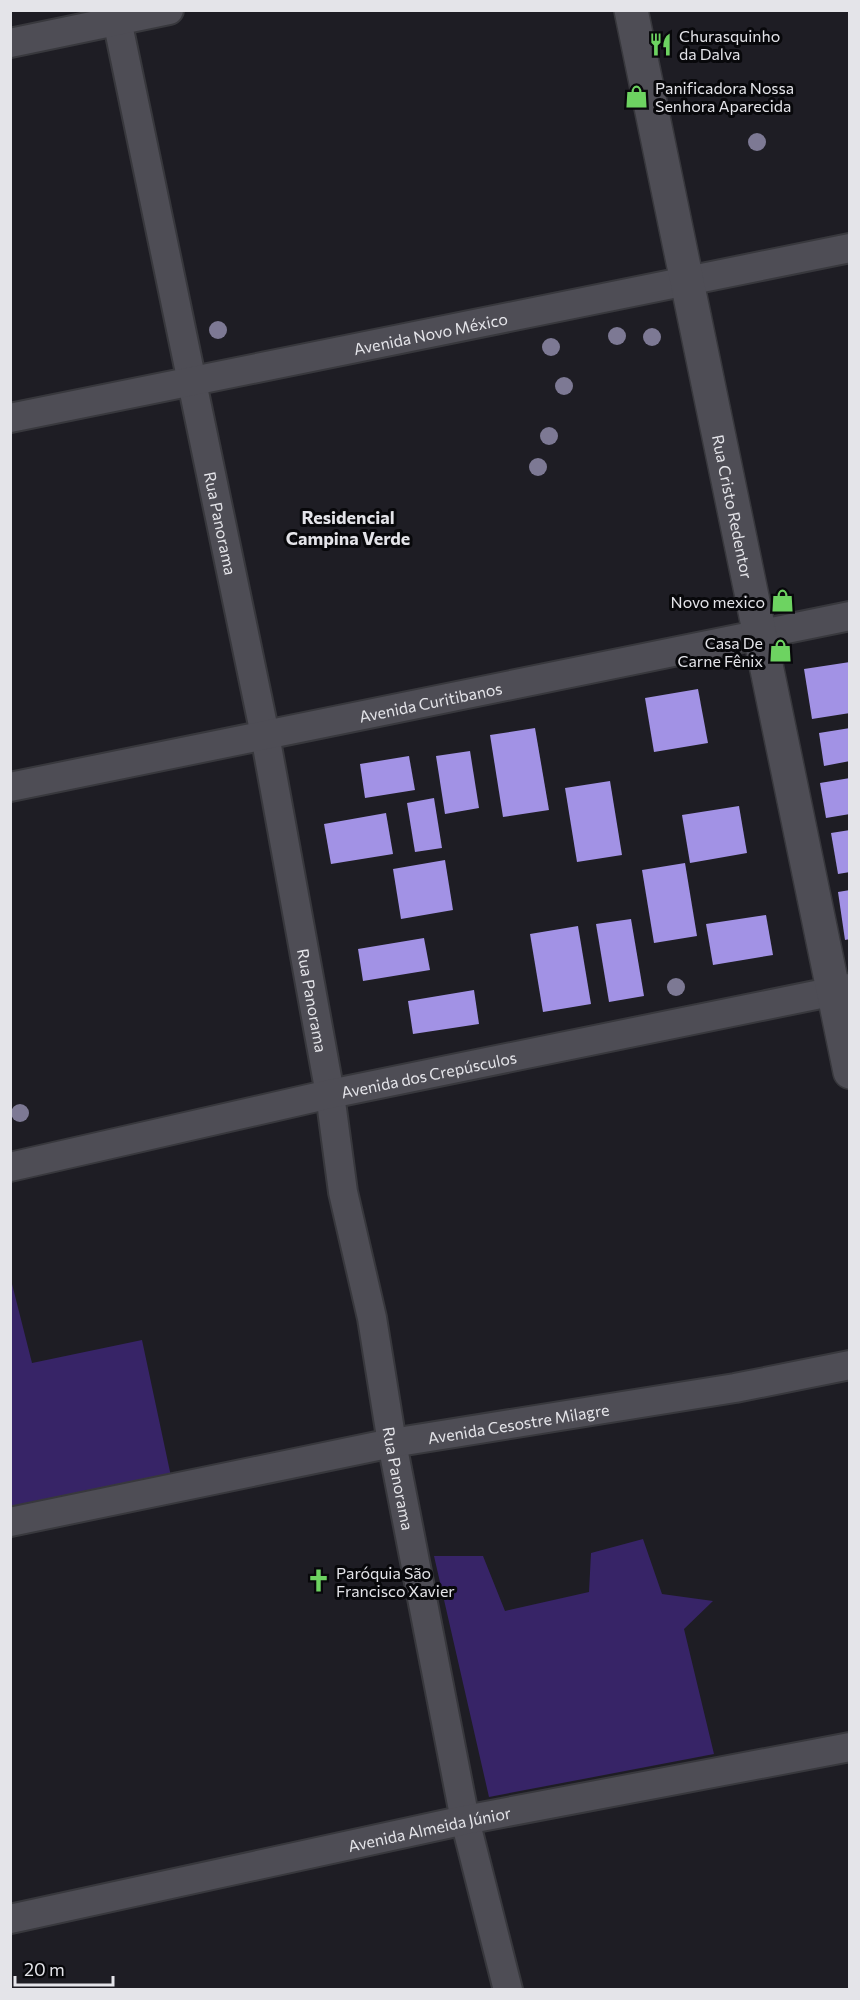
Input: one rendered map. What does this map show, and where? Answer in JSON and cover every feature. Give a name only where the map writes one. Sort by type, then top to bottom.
[{"type":"street","points":[[10,43],[116,16],[169,10]]},
{"type":"street","name":"Rua Cristo Redentor","points":[[631,10],[759,634],[841,989],[849,1072]]},
{"type":"street","name":"Rua Panorama","points":[[116,16],[265,735],[330,1094],[342,1192],[372,1318],[392,1443],[465,1820],[508,1989]]},
{"type":"street","name":"Avenida Novo México","points":[[10,418],[849,248]]},
{"type":"street","name":"Avenida Curitibanos","points":[[10,787],[849,616]]},
{"type":"street","name":"Avenida dos Crepúsculos","points":[[10,1167],[330,1094],[841,989]]},
{"type":"street","name":"Avenida Cesostre Milagre","points":[[10,1522],[392,1443],[735,1388],[849,1365]]},
{"type":"street","name":"Avenida Almeida Júnior","points":[[10,1919],[465,1820],[849,1747]]},
{"type":"shaded area","points":[[10,1276],[32,1363],[142,1340],[176,1500],[11,1535]]},
{"type":"shaded area","points":[[643,1539],[662,1594],[713,1601],[684,1629],[714,1754],[489,1797],[434,1556],[483,1556],[505,1611],[589,1592],[591,1553]]},
{"type":"building","points":[[850,662],[850,713],[812,719],[804,669]]},
{"type":"building","points":[[698,689],[708,743],[654,752],[645,698]]},
{"type":"building","points":[[535,728],[549,810],[503,817],[490,735]]},
{"type":"building","points":[[850,728],[850,761],[824,766],[819,733]]},
{"type":"building","points":[[470,751],[479,808],[445,814],[436,756]]},
{"type":"building","points":[[409,756],[415,790],[365,798],[360,764]]},
{"type":"building","points":[[850,778],[850,814],[826,818],[820,783]]},
{"type":"building","points":[[610,781],[622,855],[577,862],[565,788]]},
{"type":"building","points":[[434,798],[442,848],[415,852],[407,803]]},
{"type":"building","points":[[739,806],[747,853],[690,863],[682,815]]},
{"type":"building","points":[[386,813],[393,854],[331,864],[324,824]]},
{"type":"building","points":[[850,830],[850,872],[838,874],[831,833]]},
{"type":"building","points":[[445,860],[453,910],[401,919],[393,869]]},
{"type":"building","points":[[685,863],[697,936],[654,943],[642,870]]},
{"type":"building","points":[[850,890],[850,939],[845,940],[838,892]]},
{"type":"building","points":[[766,915],[773,955],[713,965],[706,924]]},
{"type":"building","points":[[631,919],[644,996],[609,1002],[596,924]]},
{"type":"building","points":[[578,926],[591,1004],[543,1012],[530,934]]},
{"type":"building","points":[[424,938],[430,970],[363,981],[358,949]]},
{"type":"building","points":[[474,990],[479,1024],[413,1034],[408,1001]]},
{"type":"place","name":"Churasquinho da Dalva","points":[[661,44]]},
{"type":"place","name":"Panificadora Nossa Senhora Aparecida","points":[[637,96]]},
{"type":"place","name":"Novo mexico","points":[[783,601]]},
{"type":"place","name":"Casa De Carne Fênix","points":[[781,651]]},
{"type":"place","name":"Paróquia São Francisco Xavier","points":[[318,1581]]},
{"type":"district","name":"Residencial Campina Verde","points":[[348,527]]}]
